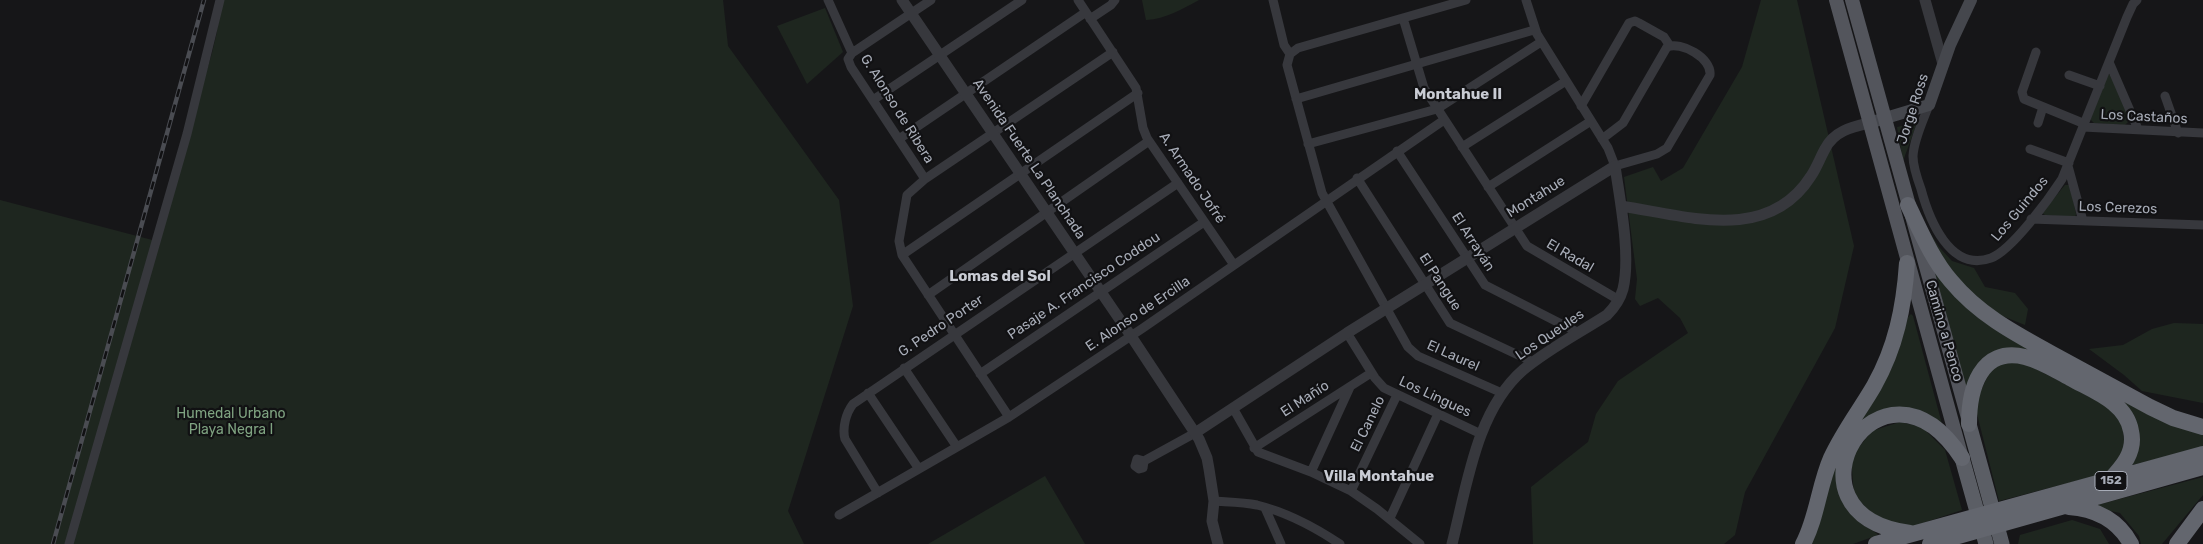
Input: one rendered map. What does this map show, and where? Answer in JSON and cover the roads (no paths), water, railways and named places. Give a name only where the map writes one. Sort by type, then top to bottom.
[{"type":"highway","points":[[1908,205],[1927,244],[1942,269],[1960,292],[1982,312],[2014,333],[2150,407],[2173,418],[2203,427]]},
{"type":"highway","points":[[1803,544],[1832,456],[1873,386],[1892,349],[1904,305],[1908,263]]},
{"type":"highway","points":[[1969,424],[1971,392],[1981,371],[1996,360],[2007,356],[2019,356],[2036,360],[2110,401],[2120,409],[2128,420],[2132,433],[2131,449],[2127,460],[2109,481]]},
{"type":"highway","points":[[1917,534],[1893,530],[1876,524],[1863,515],[1852,502],[1844,484],[1842,470],[1845,455],[1851,443],[1866,427],[1879,420],[1894,415],[1910,416],[1926,421],[1938,429],[1962,458]]},
{"type":"highway","name":"Camino a Penco","points":[[1969,424],[2002,544]]},
{"type":"highway","name":"152","points":[[2020,512],[2109,481],[2203,454]]},
{"type":"highway","name":"Camino a Penco","points":[[1962,458],[1986,544]]},
{"type":"highway","name":"152","points":[[2020,512],[2064,506],[2203,467]]},
{"type":"highway","points":[[2064,506],[2084,509],[2103,515],[2117,525],[2131,544]]},
{"type":"highway","points":[[2177,544],[2203,509]]},
{"type":"highway","points":[[1876,544],[1917,534],[1953,531],[2020,512]]},
{"type":"highway","points":[[1930,544],[1953,531]]},
{"type":"main road","name":"Camino a Penco","points":[[1836,0],[1962,458]]},
{"type":"main road","name":"Camino a Penco","points":[[1852,0],[1969,424]]},
{"type":"main road","name":"Jorge Ross","points":[[1929,105],[1943,64],[1971,0]]},
{"type":"main road","points":[[1869,122],[1929,105]]},
{"type":"street","points":[[69,544],[186,134],[220,0]]},
{"type":"street","name":"G. Alonso de Ribera","points":[[828,0],[852,53],[849,57],[849,65],[926,179]]},
{"type":"street","name":"Avenida Fuerte La Planchada","points":[[902,0],[1131,336]]},
{"type":"street","points":[[852,53],[931,0]]},
{"type":"street","points":[[873,100],[1022,0]]},
{"type":"street","name":"A. Armado Jofré","points":[[1078,0],[1138,93],[1144,131],[1234,265]]},
{"type":"street","points":[[899,139],[1088,15],[1111,5],[1114,0]]},
{"type":"street","name":"El Laurel","points":[[1273,0],[1284,45],[1290,54],[1288,65],[1319,186],[1408,347],[1415,354],[1502,393]]},
{"type":"street","points":[[1290,54],[1298,48],[1466,0]]},
{"type":"street","points":[[1526,0],[1534,30],[1610,152],[1615,166],[1621,206],[1626,267],[1623,289],[1619,300]]},
{"type":"street","points":[[1925,0],[1943,64]]},
{"type":"street","name":"Los Guindos","points":[[1984,260],[2004,250],[2053,194],[2069,165],[2127,17],[2137,0]]},
{"type":"street","name":"El Radal","points":[[1403,18],[1424,88],[1514,228],[1531,249],[1619,300]]},
{"type":"street","points":[[1581,106],[1630,23],[1634,21],[1639,22],[1664,37],[1670,46]]},
{"type":"street","points":[[1296,100],[1534,30]]},
{"type":"street","points":[[1308,144],[1437,109],[1541,42]]},
{"type":"street","points":[[1602,139],[1623,122],[1662,53],[1670,46],[1680,46],[1705,59],[1709,66],[1710,75],[1667,148],[1658,154],[1615,166]]},
{"type":"street","points":[[1009,417],[902,255],[899,241],[907,195],[926,179],[1113,52]]},
{"type":"street","points":[[2036,52],[2022,92],[2024,99],[2084,125]]},
{"type":"street","points":[[2109,62],[2138,129]]},
{"type":"street","points":[[2069,75],[2100,86]]},
{"type":"street","points":[[1462,147],[1566,81]]},
{"type":"street","points":[[902,255],[1138,93]]},
{"type":"street","points":[[2165,96],[2178,133]]},
{"type":"street","name":"Jorge Ross","points":[[1929,105],[1915,143],[1913,158],[1925,203],[1939,234],[1950,248],[1966,258],[1984,260]]},
{"type":"street","points":[[2038,123],[2043,106]]},
{"type":"street","name":"E. Alonso de Ercilla","points":[[838,515],[1009,417],[1131,336],[1357,178],[1444,120]]},
{"type":"street","points":[[1488,187],[1591,121]]},
{"type":"street","points":[[1621,206],[1721,220],[1750,219],[1767,214],[1788,202],[1804,186],[1833,138],[1844,130],[1869,122]]},
{"type":"street","name":"Los Castaños","points":[[2084,125],[2178,133],[2203,133]]},
{"type":"street","points":[[928,295],[1150,141]]},
{"type":"street","points":[[2030,149],[2069,165]]},
{"type":"street","name":"El Arrayán","points":[[1397,151],[1482,282],[1488,288],[1579,333]]},
{"type":"street","name":"Los Guindos","points":[[2069,165],[2083,221]]},
{"type":"street","name":"Montahue","points":[[1194,433],[1424,284],[1615,166]]},
{"type":"street","name":"El Pangue","points":[[1357,178],[1447,320],[1454,326],[1533,362]]},
{"type":"street","name":"G. Pedro Porter","points":[[878,492],[847,442],[844,432],[850,407],[904,368],[1178,183]]},
{"type":"street","name":"Los Cerezos","points":[[2031,219],[2203,225]]},
{"type":"street","name":"Pasaje A. Francisco Coddou","points":[[980,374],[1204,222]]},
{"type":"street","name":"Los Queules","points":[[1452,544],[1481,434],[1490,412],[1502,393],[1516,376],[1533,362],[1606,315],[1619,300]]},
{"type":"street","name":"Los Lingues","points":[[1347,333],[1371,373],[1384,388],[1481,434]]},
{"type":"street","points":[[1131,336],[1194,433],[1207,458],[1214,501],[1212,521],[1218,544]]},
{"type":"street","points":[[904,368],[957,447]]},
{"type":"street","name":"El Mañío","points":[[1254,448],[1371,373]]},
{"type":"street","points":[[1311,472],[1350,386]]},
{"type":"street","points":[[868,393],[919,469]]},
{"type":"street","name":"El Canelo","points":[[1350,491],[1398,395]]},
{"type":"street","points":[[1233,408],[1254,448],[1263,454],[1311,472],[1350,491],[1390,518],[1420,544]]},
{"type":"street","points":[[1390,518],[1438,414]]},
{"type":"street","points":[[1144,461],[1194,433]]},
{"type":"street","points":[[1214,501],[1247,504],[1265,508],[1300,522],[1340,544]]},
{"type":"street","points":[[1265,508],[1281,544]]},
{"type":"railway","points":[[53,544],[204,0]]},
{"type":"district","name":"Montahue II","points":[[1458,95]]},
{"type":"district","name":"Lomas del Sol","points":[[1000,277]]},
{"type":"district","name":"Villa Montahue","points":[[1379,477]]},
{"type":"park label","name":"Humedal Urbano Playa Negra I","points":[[231,422]]}]
